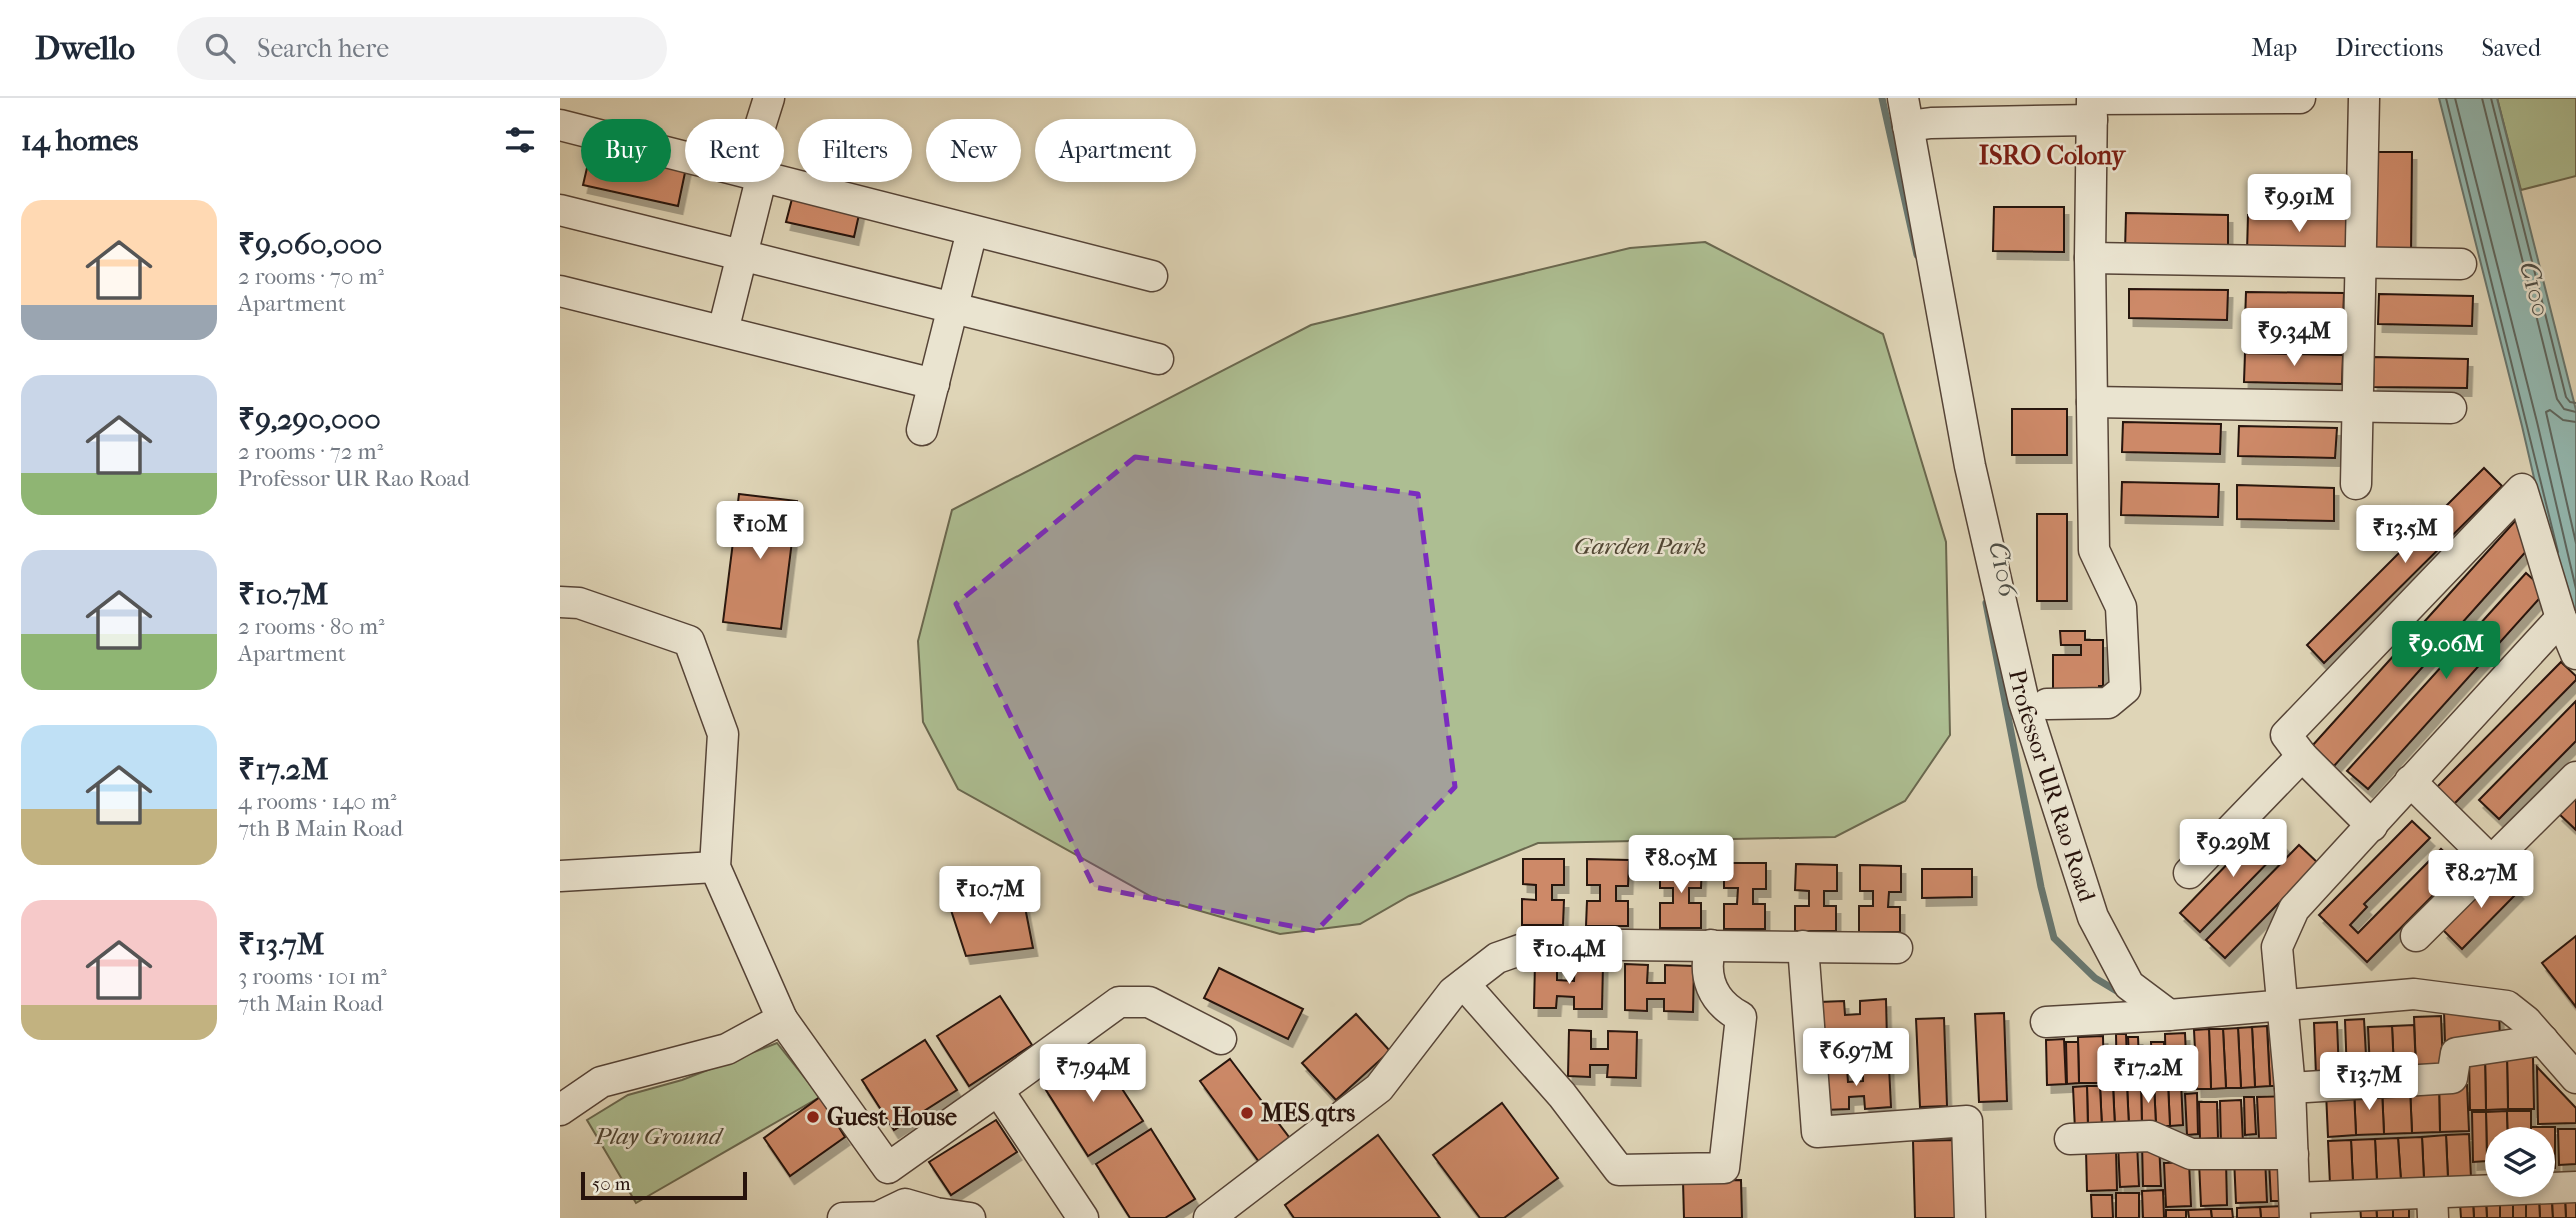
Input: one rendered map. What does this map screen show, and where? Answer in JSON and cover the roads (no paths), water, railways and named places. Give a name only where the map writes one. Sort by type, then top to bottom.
[{"type":"street","points":[[765,119],[769,98]]},
{"type":"street","points":[[1905,112],[1931,123],[2098,106],[2300,98]]},
{"type":"street","points":[[2356,484],[2364,98]]},
{"type":"street","points":[[2047,704],[2108,703],[2125,689],[2121,607],[2094,550],[2090,258],[2098,106]]},
{"type":"street","name":"Professor UR Rao Road","points":[[1905,112],[1970,466],[2024,702],[2093,917],[2129,985],[2169,1015]]},
{"type":"street","points":[[560,125],[685,156]]},
{"type":"street","points":[[784,181],[1152,276]]},
{"type":"street","points":[[723,331],[742,255],[753,182]]},
{"type":"street","points":[[560,210],[1158,359]]},
{"type":"street","points":[[922,430],[972,231]]},
{"type":"street","points":[[2090,258],[2461,264]]},
{"type":"street","points":[[560,291],[934,384]]},
{"type":"street","points":[[2092,402],[2451,408]]},
{"type":"street","points":[[2372,827],[2302,756],[2286,735],[2522,489],[2561,618],[2576,654]]},
{"type":"street","points":[[560,602],[579,603],[689,641],[723,734],[715,867],[782,1019],[888,1168],[905,1204]]},
{"type":"street","points":[[2561,618],[2294,909],[2277,947],[2290,1088],[2295,1208],[2432,1205],[2576,1187]]},
{"type":"street","points":[[2189,873],[2302,756]]},
{"type":"street","points":[[2416,936],[2576,777]]},
{"type":"street","points":[[2410,781],[2490,860]]},
{"type":"street","points":[[560,876],[715,867]]},
{"type":"street","points":[[1209,1218],[1379,1088],[1453,992],[1497,958],[1537,944],[1897,948]]},
{"type":"street","points":[[1464,984],[1562,1094],[1619,1170],[1724,1168],[1741,1017],[1722,1004],[1709,984],[1707,971],[1711,945]]},
{"type":"street","points":[[1803,946],[1817,1132],[1967,1121],[1970,1218]]},
{"type":"street","points":[[2046,1022],[2169,1015],[2414,993],[2507,1006],[2526,1021],[2575,1074]]},
{"type":"street","points":[[888,1168],[1119,1002],[1149,1002],[1221,1039]]},
{"type":"street","points":[[560,1110],[601,1082],[727,1049],[782,1019]]},
{"type":"street","points":[[2290,1088],[2452,1078],[2456,1053],[2543,1040]]},
{"type":"street","points":[[998,1090],[1083,1218]]},
{"type":"street","points":[[2070,1139],[2150,1136],[2191,1154],[2293,1154]]},
{"type":"street","points":[[843,1218],[878,1217],[905,1204],[936,1213],[970,1218]]},
{"type":"water","name":"C100","points":[[2439,98],[2497,98],[2576,410],[2576,640],[2570,633],[2522,426]]},
{"type":"waterway","name":"C106","points":[[1882,98],[1917,255]]},
{"type":"waterway","name":"C106","points":[[1986,603],[2041,887],[2054,938],[2095,978],[2120,993]]},
{"type":"place","name":"MES qtrs","points":[[1247,1113]]},
{"type":"place","name":"Guest House","points":[[813,1117]]},
{"type":"district","name":"ISRO Colony","points":[[2052,155]]},
{"type":"park label","name":"Garden Park","points":[[1640,546]]},
{"type":"park label","name":"Play Ground","points":[[658,1136]]}]
